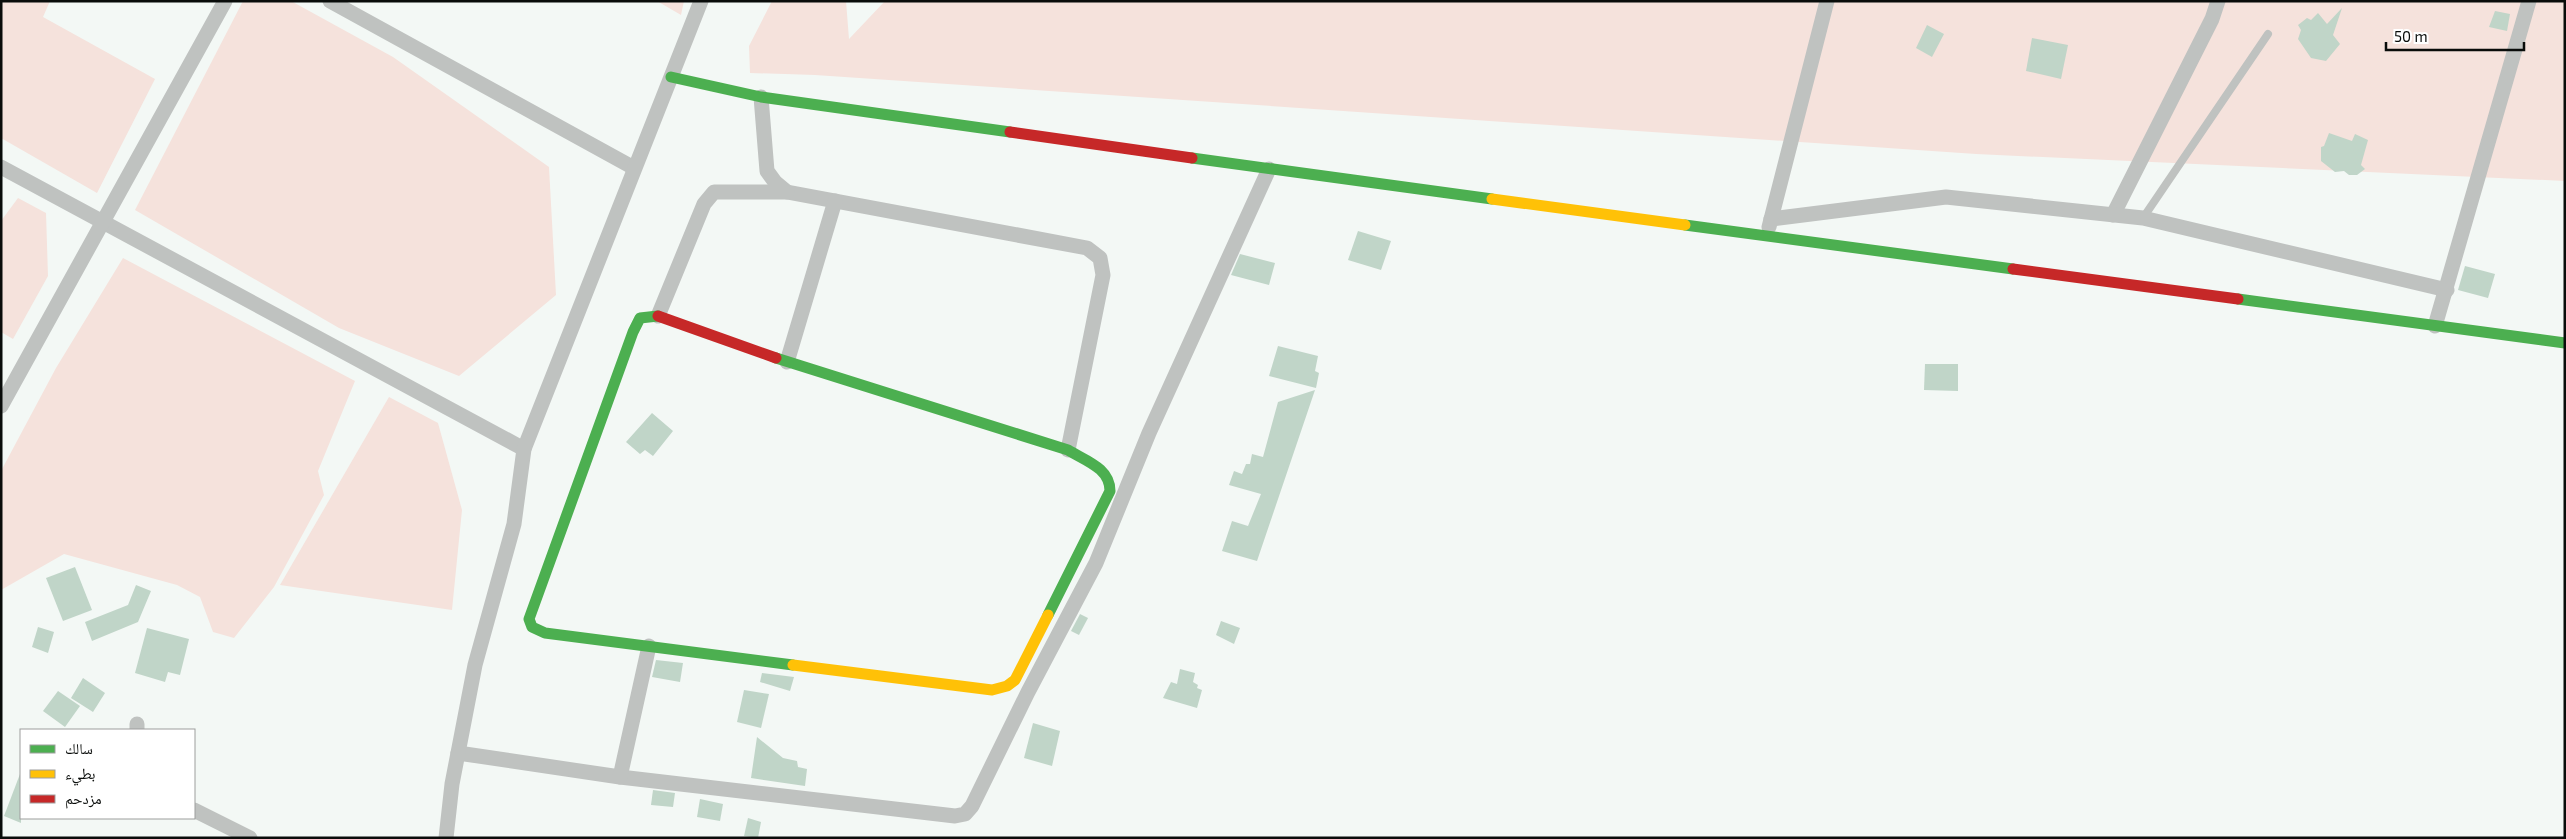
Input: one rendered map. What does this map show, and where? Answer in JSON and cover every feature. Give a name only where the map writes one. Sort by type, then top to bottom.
[{"type":"street","points":[[1,406],[225,1]]},
{"type":"street","points":[[330,1],[634,168]]},
{"type":"street","points":[[446,838],[458,753],[475,665],[514,524],[524,449],[701,1]]},
{"type":"street","points":[[1766,235],[1827,1]]},
{"type":"street","points":[[2113,215],[2212,19],[2218,1]]},
{"type":"street","points":[[2435,326],[2448,290],[2530,1]]},
{"type":"street","points":[[671,77],[761,97],[1269,169],[2565,343]]},
{"type":"street","points":[[761,97],[767,171],[775,182],[787,192]]},
{"type":"street","points":[[1,167],[524,449]]},
{"type":"street","points":[[458,753],[620,777],[955,816],[965,814],[972,806],[1028,692],[1096,564],[1149,433],[1269,169]]},
{"type":"street","points":[[658,316],[704,204],[714,192],[787,192],[1087,248],[1100,258],[1103,274],[1068,450]]},
{"type":"street","points":[[1771,219],[1946,197],[2144,218],[2448,290]]},
{"type":"street","points":[[787,362],[835,201]]},
{"type":"street","points":[[658,316],[787,362],[1068,450],[1106,473],[1110,480],[1110,491],[1015,680],[1007,686],[992,690],[545,633],[532,627],[529,619],[633,332],[640,318],[658,316]]},
{"type":"street","points":[[620,777],[649,646]]},
{"type":"street","points":[[195,810],[250,838]]},
{"type":"lane","points":[[2144,218],[2268,34]]},
{"type":"shaded area","points":[[1,1],[50,1],[43,17],[155,79],[97,193],[1,138]]},
{"type":"shaded area","points":[[243,1],[291,1],[393,57],[549,167],[556,295],[459,376],[339,328],[135,210]]},
{"type":"shaded area","points":[[657,1],[684,1],[681,15]]},
{"type":"shaded area","points":[[772,1],[846,1],[849,39],[885,1],[2565,1],[2565,181],[1976,154],[815,75],[750,73],[749,46]]},
{"type":"shaded area","points":[[18,198],[46,213],[48,276],[13,339],[1,332],[1,221]]},
{"type":"shaded area","points":[[123,258],[355,381],[318,471],[324,495],[274,587],[234,638],[213,632],[200,597],[177,585],[64,554],[1,590],[1,471],[56,368]]},
{"type":"shaded area","points":[[389,397],[438,423],[462,510],[452,610],[280,585]]},
{"type":"building","points":[[2342,8],[2333,35],[2340,44],[2326,61],[2311,58],[2298,39],[2301,30],[2298,25],[2307,18],[2311,20],[2318,13],[2327,24]]},
{"type":"building","points":[[2495,11],[2510,14],[2507,31],[2489,27]]},
{"type":"building","points":[[1927,25],[1944,34],[1932,57],[1916,48]]},
{"type":"building","points":[[2032,38],[2068,45],[2061,79],[2026,71]]},
{"type":"building","points":[[2329,133],[2352,141],[2355,134],[2368,140],[2361,165],[2365,169],[2357,175],[2349,175],[2344,171],[2335,172],[2321,161],[2321,147],[2324,146]]},
{"type":"building","points":[[1358,231],[1391,241],[1381,270],[1348,260]]},
{"type":"building","points":[[1240,254],[1275,263],[1269,285],[1231,275]]},
{"type":"building","points":[[2465,266],[2495,274],[2488,298],[2458,290]]},
{"type":"building","points":[[1278,346],[1318,356],[1315,371],[1319,373],[1316,388],[1269,376]]},
{"type":"building","points":[[1925,364],[1958,364],[1958,391],[1924,390]]},
{"type":"building","points":[[1315,390],[1257,561],[1222,551],[1232,521],[1248,526],[1261,494],[1229,485],[1234,471],[1242,474],[1246,464],[1250,464],[1252,454],[1263,457],[1278,402]]},
{"type":"building","points":[[652,413],[673,431],[653,456],[645,450],[640,454],[626,442]]},
{"type":"building","points":[[75,567],[92,610],[63,621],[46,578]]},
{"type":"building","points":[[136,585],[151,591],[138,622],[92,641],[85,622],[128,605]]},
{"type":"building","points":[[1080,614],[1088,618],[1079,635],[1071,631]]},
{"type":"building","points":[[1221,621],[1240,628],[1234,644],[1216,635]]},
{"type":"building","points":[[38,627],[54,632],[48,653],[32,647]]},
{"type":"building","points":[[147,628],[189,639],[180,675],[168,672],[165,682],[135,673]]},
{"type":"building","points":[[656,660],[683,663],[680,682],[652,677]]},
{"type":"building","points":[[1180,669],[1195,673],[1193,682],[1198,685],[1197,688],[1202,690],[1197,708],[1163,698],[1171,682],[1177,684]]},
{"type":"building","points":[[762,673],[794,677],[790,691],[760,682]]},
{"type":"building","points":[[83,678],[105,693],[93,712],[71,698]]},
{"type":"building","points":[[744,690],[769,694],[761,728],[737,722]]},
{"type":"building","points":[[58,691],[80,706],[65,727],[43,711]]},
{"type":"building","points":[[1033,723],[1060,731],[1052,766],[1024,758]]},
{"type":"building","points":[[757,737],[783,758],[797,761],[798,767],[807,769],[805,786],[751,778]]},
{"type":"building","points":[[20,774],[21,823],[4,816]]},
{"type":"building","points":[[653,790],[675,793],[673,807],[651,805]]},
{"type":"building","points":[[700,799],[723,804],[720,821],[697,817]]},
{"type":"building","points":[[748,818],[761,822],[758,838],[744,836]]},
{"type":"traffic: fast","points":[[671,77],[761,97],[1010,132]]},
{"type":"traffic: fast","points":[[1192,158],[1492,199]]},
{"type":"traffic: fast","points":[[1685,225],[2013,269]]},
{"type":"traffic: fast","points":[[2238,299],[2565,343]]},
{"type":"traffic: fast","points":[[658,316],[640,318],[633,332],[529,619],[532,627],[545,633],[793,665]]},
{"type":"traffic: fast","points":[[776,358],[1068,450],[1096,466],[1106,476],[1110,491],[1048,615]]},
{"type":"traffic: slow","points":[[1492,199],[1685,225]]},
{"type":"traffic: slow","points":[[793,665],[992,690],[1007,686],[1015,680],[1048,615]]},
{"type":"traffic: jam","points":[[1010,132],[1192,158]]},
{"type":"traffic: jam","points":[[2013,269],[2238,299]]},
{"type":"traffic: jam","points":[[658,316],[776,358]]}]
